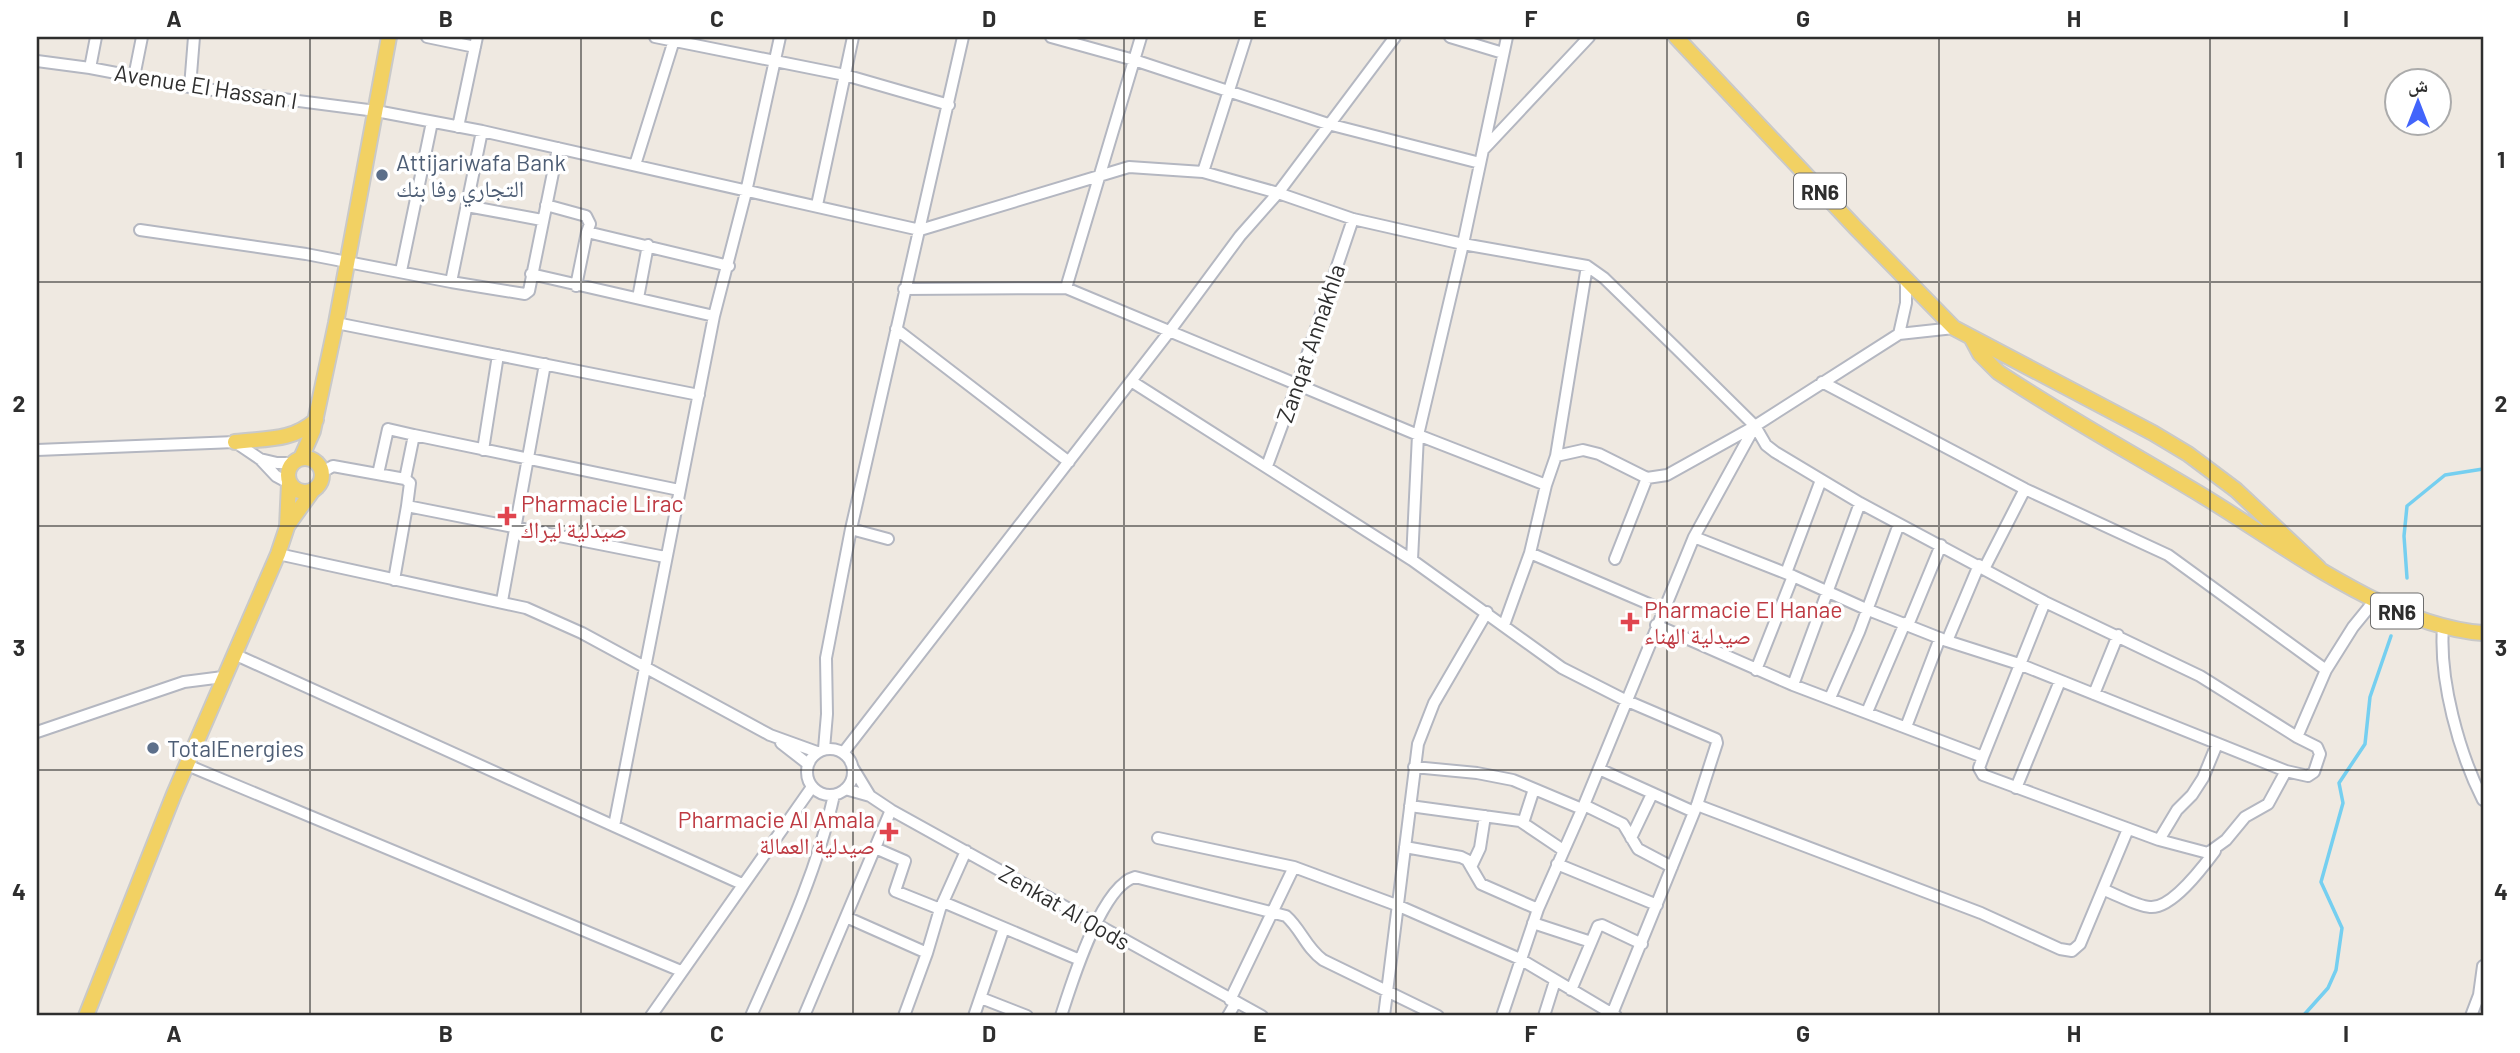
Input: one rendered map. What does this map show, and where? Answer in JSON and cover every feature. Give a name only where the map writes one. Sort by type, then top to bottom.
[{"type":"main road","points":[[86,1016],[129,905],[223,677],[278,554],[287,527],[287,473],[314,425],[336,323],[388,37]]},
{"type":"main road","name":"RN6","points":[[1676,37],[1954,328],[2154,433],[2188,454],[2236,491],[2319,568]]},
{"type":"main road","name":"RN6","points":[[1972,338],[1980,354],[1998,372],[2022,388],[2319,568],[2375,600],[2417,618],[2443,627],[2483,633]]},
{"type":"main road","points":[[235,442],[289,437],[314,425]]},
{"type":"main road","points":[[287,527],[321,482],[314,425]]},
{"type":"main road","points":[[296,460],[312,459],[321,469]]},
{"type":"main road","points":[[289,483],[297,491],[313,490]]},
{"type":"street","points":[[90,68],[96,37]]},
{"type":"street","points":[[134,76],[142,37]]},
{"type":"street","points":[[190,86],[194,37]]},
{"type":"street","points":[[427,37],[476,42],[458,127]]},
{"type":"street","points":[[655,37],[845,75],[949,105]]},
{"type":"street","points":[[614,826],[714,316],[729,266],[780,37]]},
{"type":"street","points":[[817,205],[853,37]]},
{"type":"street","points":[[830,751],[826,658],[851,529],[963,37]]},
{"type":"street","points":[[1051,37],[1134,60],[1328,124],[1480,163]]},
{"type":"street","points":[[1066,288],[1141,37]]},
{"type":"street","points":[[1203,172],[1246,37]]},
{"type":"street","points":[[808,764],[830,751],[865,723],[1169,332],[1240,236],[1278,193],[1395,37]]},
{"type":"street","points":[[1450,37],[1503,53]]},
{"type":"street","points":[[1412,560],[1418,435],[1463,244],[1507,37]]},
{"type":"street","points":[[1483,150],[1589,37]]},
{"type":"street","points":[[635,166],[674,39]]},
{"type":"street","name":"Avenue El Hassan I","points":[[37,61],[190,86],[376,111],[482,131],[920,230]]},
{"type":"street","points":[[401,271],[432,122]]},
{"type":"street","points":[[451,282],[482,131]]},
{"type":"street","points":[[140,230],[347,262],[525,294],[529,291],[558,148]]},
{"type":"street","points":[[920,230],[1129,167],[1203,172],[1278,193],[1353,219],[1463,244],[1587,266],[1613,286],[1755,426],[1769,447],[1860,503],[2045,602],[2200,676],[2317,747],[2320,754],[2311,775],[2286,771],[2019,664],[1943,639],[1866,609],[1790,574],[1694,537]]},
{"type":"street","points":[[546,205],[586,216],[590,224],[576,286]]},
{"type":"street","points":[[467,206],[542,220]]},
{"type":"street","name":"Zanqat Annakhla","points":[[1267,466],[1353,219]]},
{"type":"street","points":[[587,232],[729,266]]},
{"type":"street","points":[[638,298],[648,246]]},
{"type":"street","points":[[1504,625],[1530,553],[1546,485],[1556,456],[1587,266]]},
{"type":"street","points":[[531,274],[714,316]]},
{"type":"street","points":[[1899,334],[1906,303],[1906,278]]},
{"type":"street","points":[[904,289],[1066,288],[1418,435],[1546,485]]},
{"type":"street","points":[[336,323],[699,395]]},
{"type":"street","points":[[1556,456],[1577,450],[1589,451],[1647,478],[1667,475],[1755,426],[1899,334],[1954,328]]},
{"type":"street","points":[[896,329],[1069,461]]},
{"type":"street","points":[[483,450],[498,355]]},
{"type":"street","points":[[502,601],[545,364]]},
{"type":"street","points":[[1131,381],[1412,560],[1562,668],[1625,700],[1716,739],[1717,743],[1696,809],[1614,1015],[1520,959],[1398,906],[1294,867],[1158,838]]},
{"type":"street","points":[[1822,382],[2025,489],[2168,555],[2326,670]]},
{"type":"street","points":[[1502,1016],[1538,909],[1583,807],[1662,610],[1694,537],[1755,426]]},
{"type":"street","points":[[379,474],[388,429],[679,491]]},
{"type":"street","points":[[405,479],[415,435]]},
{"type":"street","points":[[37,450],[235,442],[260,459],[276,476],[289,483]]},
{"type":"street","points":[[260,459],[277,463],[296,460]]},
{"type":"street","points":[[321,469],[333,466],[405,479],[410,483],[394,580]]},
{"type":"street","points":[[1615,559],[1647,478]]},
{"type":"street","points":[[1756,670],[1821,480]]},
{"type":"street","points":[[1906,727],[1943,639],[2025,489]]},
{"type":"street","points":[[1793,685],[1860,503]]},
{"type":"street","points":[[407,506],[665,557]]},
{"type":"street","points":[[1830,698],[1899,524]]},
{"type":"street","points":[[851,529],[888,539]]},
{"type":"street","points":[[1867,712],[1941,545]]},
{"type":"street","points":[[1530,553],[1662,610]]},
{"type":"street","points":[[278,554],[526,608],[551,618],[770,735],[808,764]]},
{"type":"street","points":[[2297,737],[2326,670],[2353,626],[2375,600]]},
{"type":"street","points":[[2045,602],[1983,757],[1979,768],[1981,774],[2159,840],[2202,852],[2215,851]]},
{"type":"street","points":[[1384,1016],[1418,744],[1427,716],[1487,612]]},
{"type":"street","points":[[1656,625],[1793,685],[1983,757]]},
{"type":"street","points":[[2443,627],[2441,650],[2449,699],[2466,761],[2483,800]]},
{"type":"street","points":[[2094,694],[2118,635]]},
{"type":"street","points":[[234,654],[742,884]]},
{"type":"street","points":[[37,732],[184,682],[223,677]]},
{"type":"street","points":[[2016,788],[2060,681]]},
{"type":"street","points":[[808,764],[807,776],[815,789],[834,795],[845,789],[852,780],[852,765],[865,723]]},
{"type":"street","points":[[770,735],[830,751],[852,765],[870,796]]},
{"type":"street","points":[[2159,840],[2177,810],[2192,795],[2203,778],[2217,744]]},
{"type":"street","points":[[187,765],[681,971]]},
{"type":"street","points":[[1414,766],[1513,780],[1583,807],[1623,824],[1638,849],[1672,867]]},
{"type":"street","points":[[1598,769],[1652,794],[1992,918],[2060,949],[2072,951],[2078,946],[2104,890],[2128,829]]},
{"type":"street","points":[[2104,890],[2148,907],[2157,906],[2177,895],[2245,817],[2268,804],[2286,771]]},
{"type":"street","points":[[651,1016],[742,884],[815,789]]},
{"type":"street","points":[[845,789],[870,796]]},
{"type":"street","points":[[1523,823],[1534,789]]},
{"type":"street","points":[[1631,838],[1652,794]]},
{"type":"street","points":[[766,1016],[752,1013],[803,897],[828,822],[834,795]]},
{"type":"street","name":"Zenkat Al Qods","points":[[870,796],[1138,949],[1262,1016]]},
{"type":"street","points":[[1410,806],[1507,818],[1523,823],[1563,850]]},
{"type":"street","points":[[804,1016],[891,810]]},
{"type":"street","points":[[1471,867],[1480,848],[1485,816]]},
{"type":"street","points":[[1405,847],[1461,856],[1467,860],[1481,884],[1538,909]]},
{"type":"street","points":[[875,848],[905,861],[895,891],[1004,928],[1080,960]]},
{"type":"street","points":[[904,1016],[941,905],[966,851]]},
{"type":"street","points":[[1557,864],[1657,905]]},
{"type":"street","points":[[1228,1016],[1294,867]]},
{"type":"street","points":[[1061,1016],[1096,923],[1121,885],[1135,877],[1286,916],[1296,924],[1314,954],[1438,1016]]},
{"type":"street","points":[[846,917],[927,953]]},
{"type":"street","points":[[1533,923],[1591,942]]},
{"type":"street","points":[[1571,990],[1600,925],[1642,944]]},
{"type":"street","points":[[974,1016],[1004,928]]},
{"type":"street","points":[[2471,1016],[2479,995],[2483,966]]},
{"type":"street","points":[[1544,1016],[1555,981]]},
{"type":"street","points":[[981,998],[1027,1016]]},
{"type":"waterway","points":[[2407,578],[2404,536],[2407,506],[2445,475],[2483,469]]},
{"type":"waterway","points":[[2303,1016],[2328,988],[2336,970],[2342,928],[2321,882],[2343,803],[2339,783],[2365,744],[2370,697],[2391,636]]},
{"type":"place","name":"Attijariwafa Bank التجاري وفا بنك","points":[[382,175]]},
{"type":"place","name":"Pharmacie Lirac صيدلية ليراك","points":[[507,516]]},
{"type":"place","name":"Pharmacie El Hanae صيدلية الهناء","points":[[1630,622]]},
{"type":"place","name":"TotalEnergies","points":[[153,748]]},
{"type":"place","name":"Pharmacie Al Amala صيدلية العمالة","points":[[889,832]]}]
